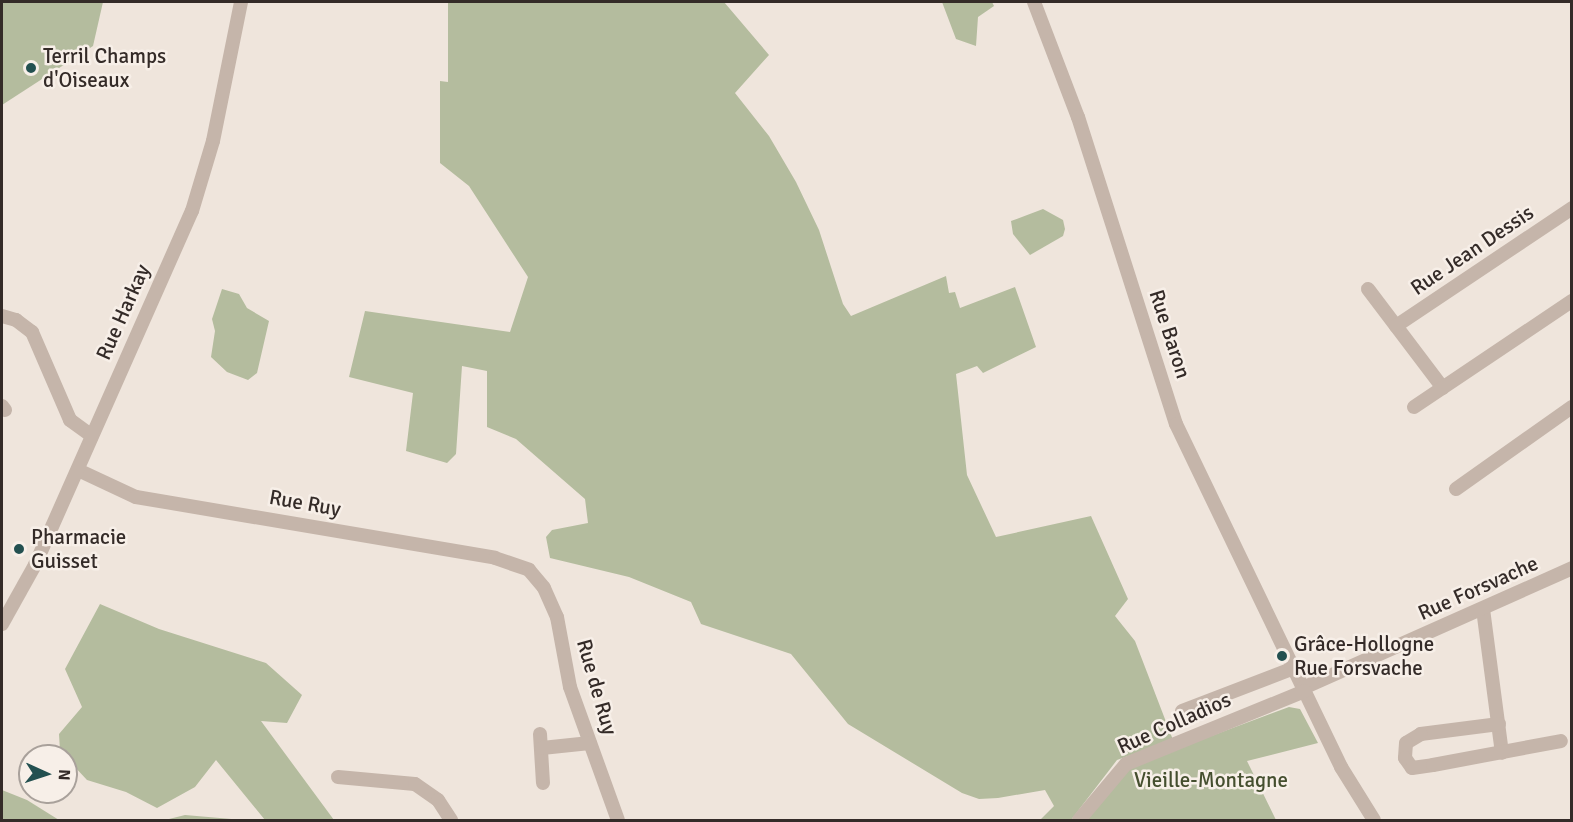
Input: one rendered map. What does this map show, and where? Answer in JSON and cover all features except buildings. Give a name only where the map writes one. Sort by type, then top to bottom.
[{"type":"street","name":"Rue Harkay","points":[[2,624],[30,575],[192,211],[213,141],[241,2]]},
{"type":"street","name":"Rue Baron","points":[[1034,2],[1078,117],[1176,424],[1341,767],[1374,820]]},
{"type":"street","name":"Rue Jean Dessis","points":[[1396,326],[1572,208]]},
{"type":"street","points":[[1368,289],[1443,388]]},
{"type":"street","points":[[1414,407],[1572,301]]},
{"type":"street","points":[[2,316],[16,320],[32,332],[71,422],[92,436]]},
{"type":"street","points":[[1456,489],[1572,408]]},
{"type":"street","name":"Rue Ruy","points":[[78,470],[136,497],[483,556],[529,570]]},
{"type":"street","name":"Rue Forsvache","points":[[1304,690],[1572,568]]},
{"type":"street","name":"Rue de Ruy","points":[[529,570],[544,588],[557,617],[570,687],[618,820]]},
{"type":"street","points":[[1483,609],[1502,753]]},
{"type":"street","points":[[1182,711],[1294,669]]},
{"type":"street","name":"Rue Colladios","points":[[1079,820],[1126,764],[1304,690]]},
{"type":"street","points":[[1499,724],[1421,734],[1406,743],[1405,758],[1412,768],[1561,741]]},
{"type":"street","points":[[543,783],[541,741],[590,743]]},
{"type":"street","points":[[338,777],[415,784],[438,800],[451,820]]},
{"type":"green space","name":"Terril Champs d'Oiseaux","points":[[2,2],[103,2],[93,46],[2,105]]},
{"type":"green space","points":[[448,2],[724,2],[769,55],[735,93],[769,136],[796,182],[819,230],[843,304],[851,316],[946,276],[949,293],[955,292],[960,308],[1015,287],[1036,347],[983,373],[977,366],[956,374],[967,475],[996,537],[1091,516],[1128,599],[1115,616],[1135,641],[1173,740],[1117,760],[1071,820],[1040,820],[1054,806],[1045,790],[979,799],[962,793],[848,724],[791,654],[701,624],[691,602],[629,577],[550,558],[546,537],[552,530],[588,523],[585,499],[516,439],[487,427],[487,371],[462,366],[456,454],[447,463],[406,451],[413,393],[349,377],[365,311],[510,332],[528,277],[469,186],[440,163],[440,81],[448,82]]},
{"type":"green space","points":[[942,2],[992,2],[994,6],[978,17],[976,46],[956,39]]},
{"type":"green space","points":[[1043,209],[1063,220],[1065,229],[1063,236],[1030,255],[1013,234],[1011,221]]},
{"type":"green space","points":[[222,289],[239,294],[247,308],[269,321],[257,373],[248,380],[227,372],[211,357],[215,331],[212,319]]},
{"type":"green space","points":[[100,604],[159,629],[266,663],[302,695],[287,723],[261,721],[334,820],[265,820],[216,760],[195,787],[157,808],[126,792],[87,780],[78,770],[78,744],[60,744],[59,734],[82,707],[65,669]]},
{"type":"green space","name":"Vieille-Montagne","points":[[1289,707],[1300,709],[1318,743],[1247,761],[1276,820],[1087,820],[1116,778],[1139,763]]},
{"type":"green space","points":[[2,790],[18,796],[18,804],[33,804],[59,820],[2,820]]},
{"type":"green space","points":[[185,815],[243,820],[165,820]]},
{"type":"place","name":"Terril Champs d'Oiseaux","points":[[31,68]]},
{"type":"place","name":"Pharmacie Guisset","points":[[19,549]]},
{"type":"place","name":"Grâce-Hollogne Rue Forsvache","points":[[1282,656]]}]
